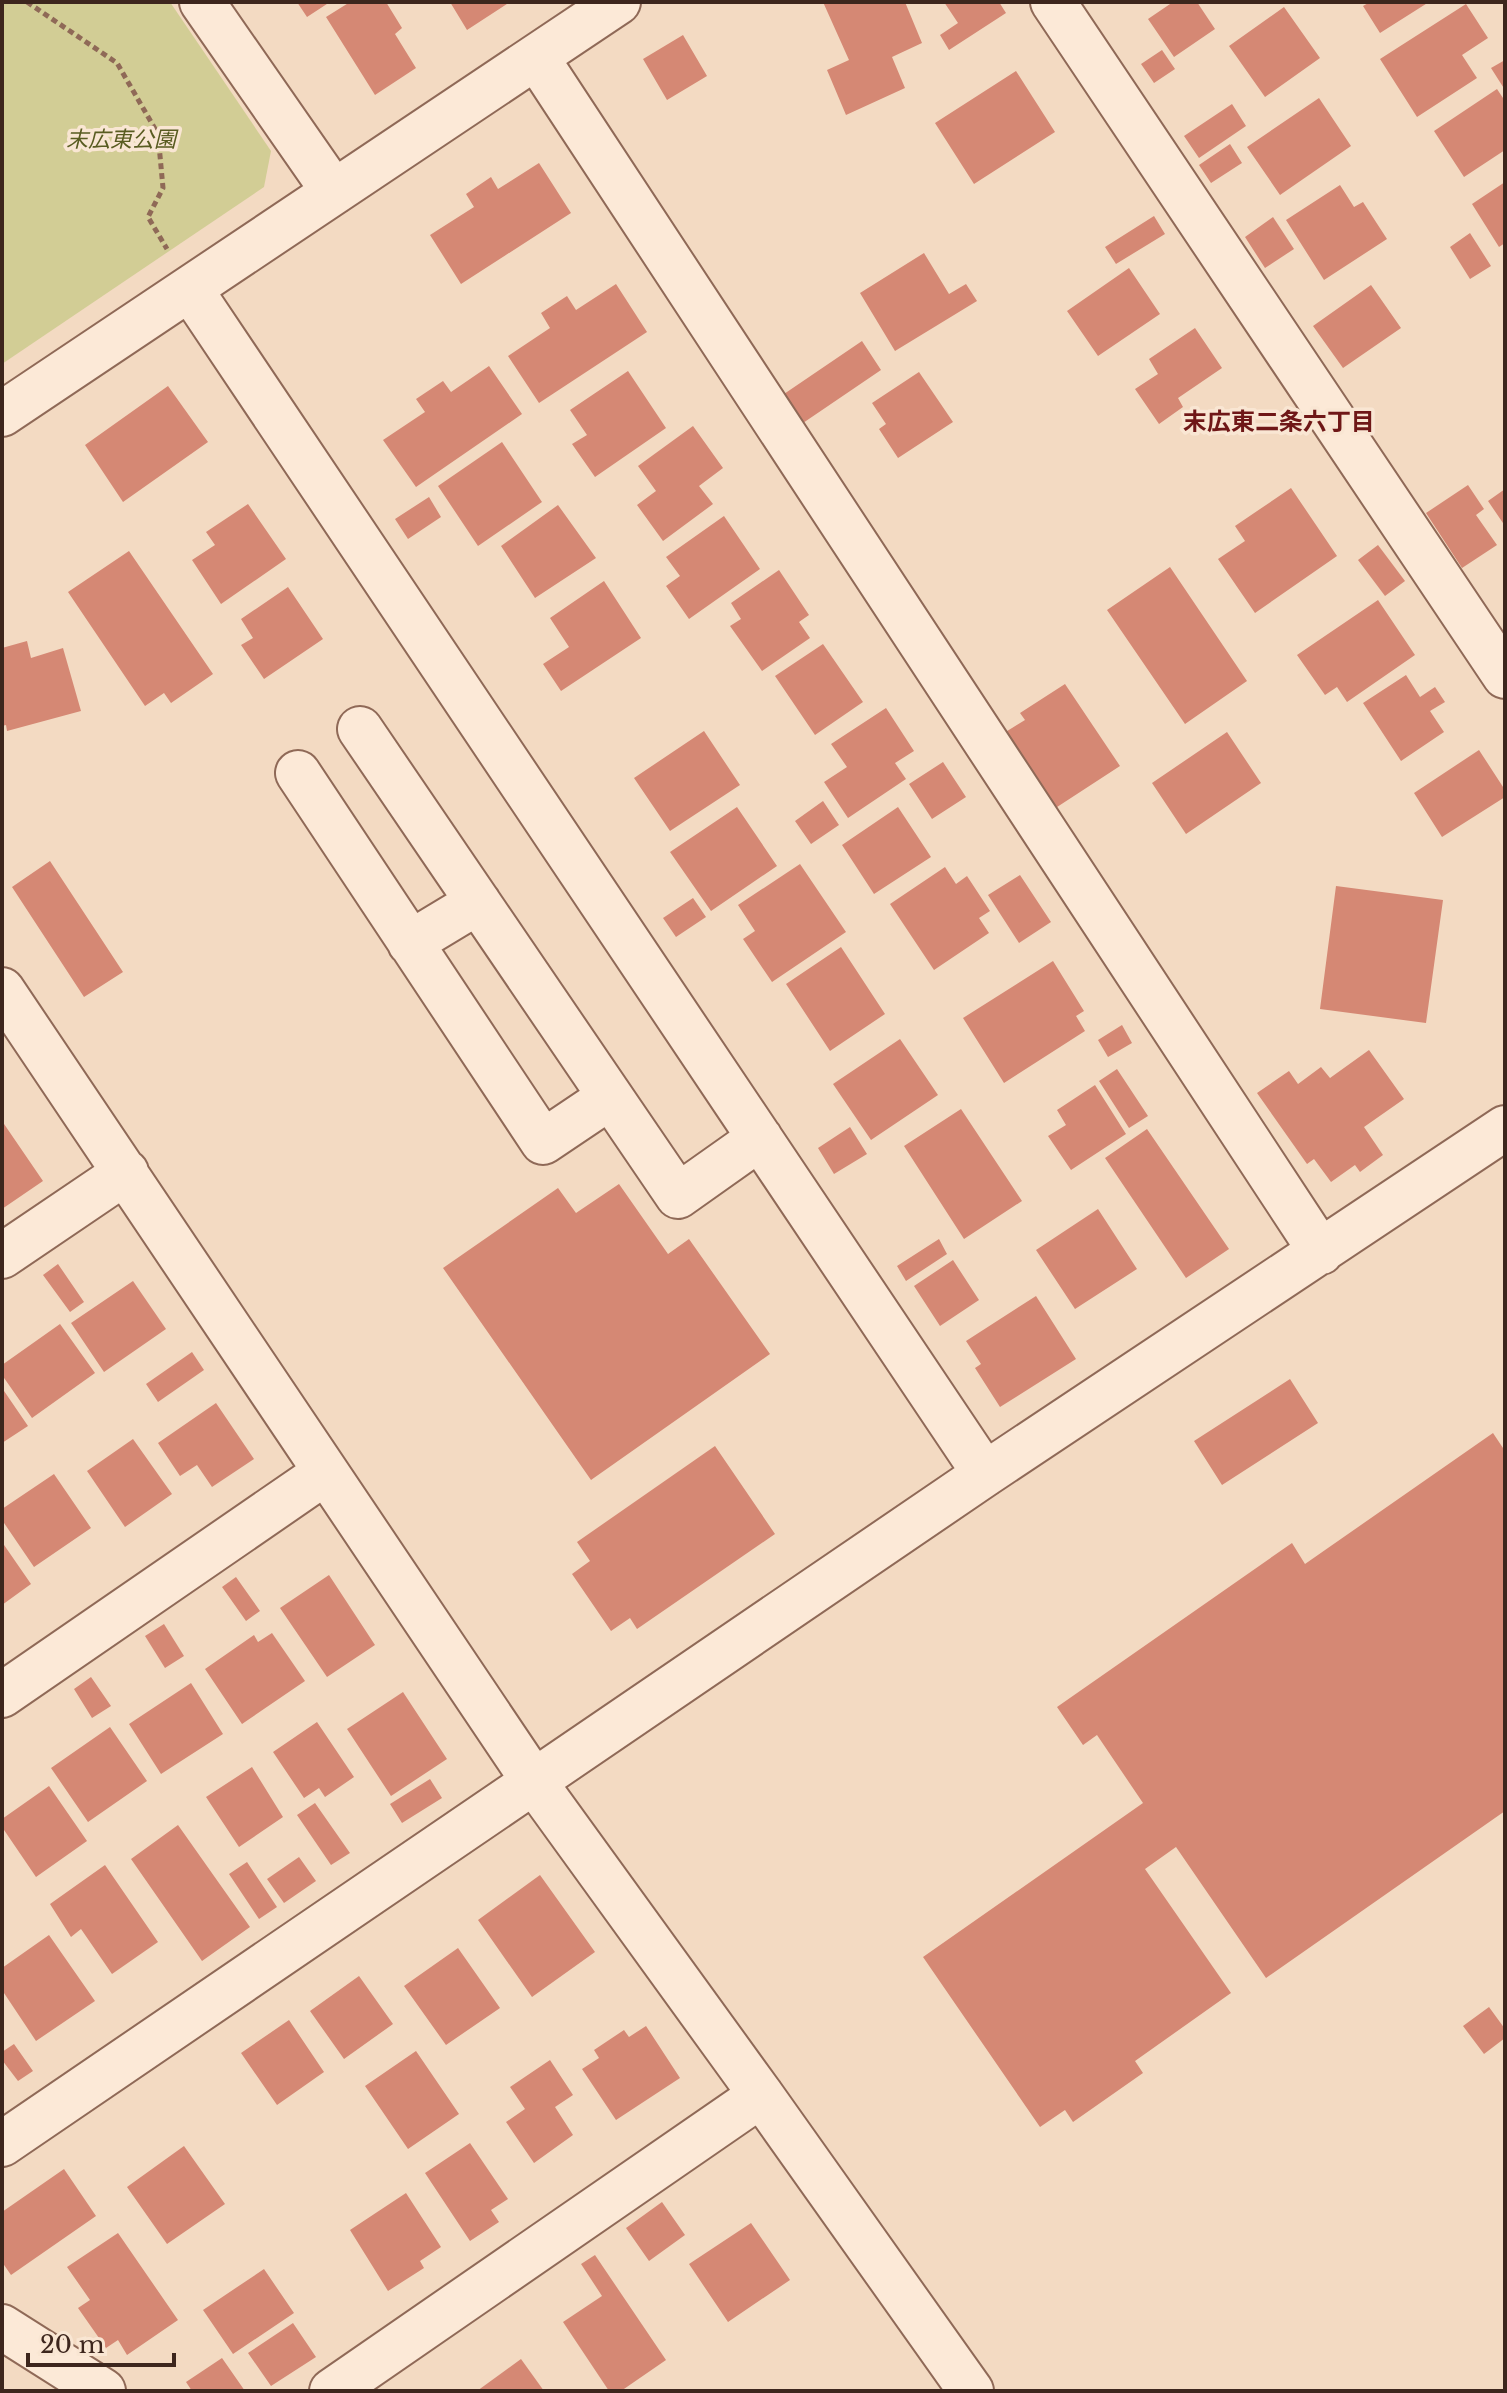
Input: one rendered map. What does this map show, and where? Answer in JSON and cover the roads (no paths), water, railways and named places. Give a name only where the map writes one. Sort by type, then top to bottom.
[{"type":"street","points":[[202,2],[334,192]]},
{"type":"street","points":[[1053,2],[1505,676]]},
{"type":"street","points":[[2,414],[612,4]]},
{"type":"street","points":[[536,57],[1321,1252]]},
{"type":"street","points":[[190,289],[985,1474]]},
{"type":"street","points":[[360,729],[678,1196],[760,1138]]},
{"type":"street","points":[[298,773],[543,1142],[610,1097]]},
{"type":"street","points":[[410,943],[478,902]]},
{"type":"street","points":[[2,990],[535,1783],[971,2391]]},
{"type":"street","points":[[2,2144],[985,1474],[1505,1128]]},
{"type":"street","points":[[2,1256],[126,1172]]},
{"type":"street","points":[[2,1695],[326,1472]]},
{"type":"street","points":[[332,2391],[761,2095]]},
{"type":"street","points":[[2,2327],[103,2391]]},
{"type":"district","name":"末広東二条六丁目","points":[[1279,422]]},
{"type":"park label","name":"末広東公園","points":[[121,139]]}]
